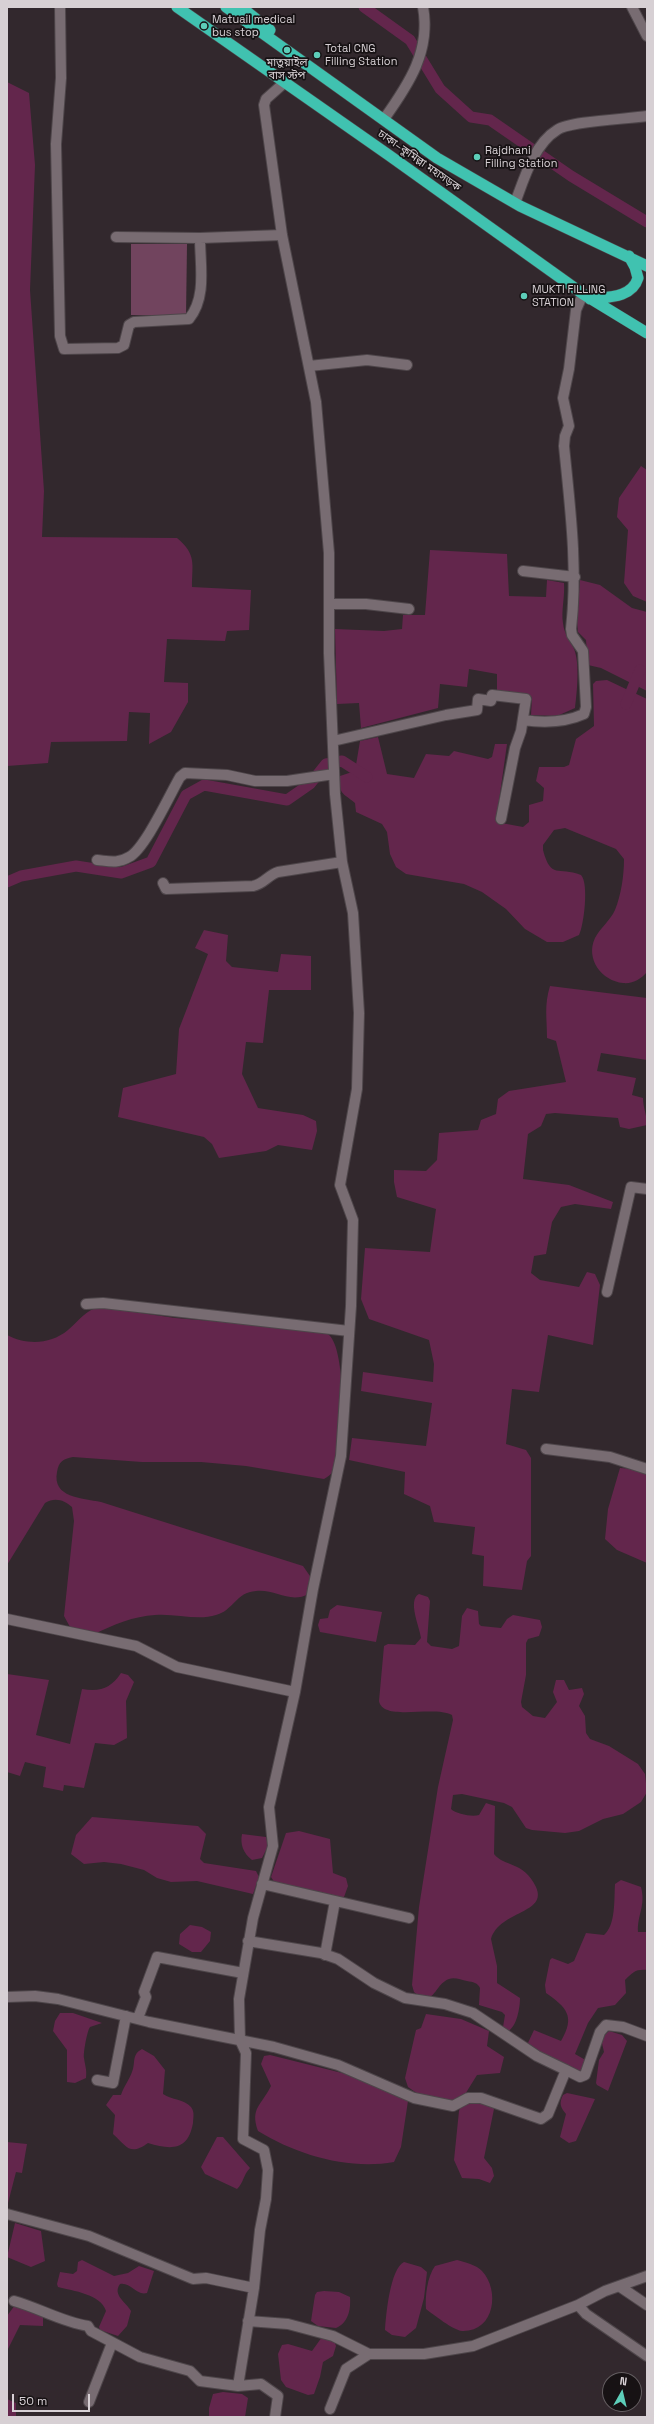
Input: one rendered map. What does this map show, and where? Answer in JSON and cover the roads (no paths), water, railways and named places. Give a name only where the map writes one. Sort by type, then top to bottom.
[{"type":"highway","name":"ঢাকা–কুমিল্লা মহাসড়ক","points":[[177,7],[390,156],[587,297],[647,333]]},
{"type":"highway","name":"ঢাকা–কুমিল্লা মহাসড়ক","points":[[226,7],[384,118],[437,158],[515,203],[647,266]]},
{"type":"highway","points":[[241,7],[384,118]]},
{"type":"highway","points":[[587,297],[615,296],[632,288],[638,278],[636,268],[628,256]]},
{"type":"street","points":[[60,7],[61,78],[56,144],[56,208],[60,336],[64,349],[118,348],[124,344],[129,325],[134,322],[189,319],[195,311],[200,297],[200,238]]},
{"type":"street","points":[[384,118],[401,95],[424,48],[426,35],[423,7]]},
{"type":"street","points":[[632,7],[647,36]]},
{"type":"street","points":[[238,2386],[254,2288],[268,2170],[264,2150],[243,2139],[246,2053],[240,2040],[239,1999],[248,1941],[273,1846],[270,1807],[296,1692],[313,1589],[341,1456],[349,1331],[353,1220],[340,1185],[357,1089],[358,999],[353,913],[342,862],[334,774],[329,553],[316,402],[282,235],[264,105],[266,99],[284,83]]},
{"type":"street","points":[[515,203],[528,169],[546,139],[557,129],[569,126],[647,116]]},
{"type":"street","points":[[116,237],[200,238],[282,235]]},
{"type":"street","points":[[523,720],[553,722],[574,719],[584,714],[586,692],[583,651],[572,635],[570,629],[575,578],[564,446],[565,436],[569,426],[563,398],[569,369],[576,310],[587,297]]},
{"type":"street","points":[[309,366],[367,360],[407,365]]},
{"type":"street","points":[[523,571],[575,578]]},
{"type":"street","points":[[330,604],[366,604],[409,609]]},
{"type":"street","points":[[333,741],[439,716],[477,710],[478,699],[491,701],[492,695],[526,699],[523,720],[515,748],[501,818]]},
{"type":"street","points":[[97,860],[117,862],[131,857],[143,843],[180,777],[185,773],[227,775],[255,781],[287,781],[334,774]]},
{"type":"street","points":[[162,883],[166,889],[253,886],[261,884],[273,873],[342,862]]},
{"type":"street","points":[[607,1292],[631,1187],[647,1189]]},
{"type":"street","points":[[86,1304],[103,1303],[349,1331]]},
{"type":"street","points":[[546,1450],[610,1457],[647,1469]]},
{"type":"street","points":[[7,1619],[136,1646],[177,1667],[296,1692]]},
{"type":"street","points":[[262,1884],[409,1918]]},
{"type":"street","points":[[325,1955],[335,1902]]},
{"type":"street","points":[[248,1941],[325,1955],[338,1959],[374,1983],[405,1998],[445,2004],[473,2013],[537,2056],[580,2077],[586,2075],[600,2032],[606,2024],[623,2027],[647,2036]]},
{"type":"street","points":[[138,2018],[146,1997],[144,1992],[157,1956],[243,1973]]},
{"type":"street","points":[[7,1997],[34,1996],[58,1999],[126,2016],[312,2056],[370,2078],[414,2098],[453,2106],[468,2098],[481,2098],[541,2119],[548,2114],[566,2070]]},
{"type":"street","points":[[97,2080],[113,2083],[126,2016]]},
{"type":"street","points":[[7,2214],[89,2236],[193,2279],[206,2278],[254,2288]]},
{"type":"street","points":[[248,2321],[288,2324],[333,2336],[369,2354],[406,2355],[454,2350],[473,2346],[647,2276]]},
{"type":"street","points":[[619,2286],[647,2305]]},
{"type":"street","points":[[14,2301],[34,2307],[75,2324],[88,2326],[91,2331],[140,2357],[190,2371],[200,2381],[238,2386],[261,2384],[278,2396],[275,2417]]},
{"type":"street","points":[[578,2305],[586,2314],[647,2356]]},
{"type":"street","points":[[89,2402],[112,2343]]},
{"type":"street","points":[[330,2409],[346,2369],[369,2354]]},
{"type":"waterway","points":[[364,7],[410,40],[440,89],[471,117],[490,120],[571,176],[647,222]]},
{"type":"waterway","points":[[626,704],[640,670]]},
{"type":"waterway","points":[[7,882],[21,876],[76,866],[121,873],[151,862],[186,795],[204,785],[287,800],[310,784],[326,764],[342,761],[367,777]]},
{"type":"place","name":"Matuail medical bus stop","points":[[204,26]]},
{"type":"place","name":"মাতুয়াইল বাস স্টপ","points":[[287,50]]},
{"type":"place","name":"Total CNG Filling Station","points":[[317,55]]},
{"type":"place","name":"Rajdhani Filling Station","points":[[477,157]]},
{"type":"place","name":"MUKTI FILLING STATION","points":[[524,296]]}]
